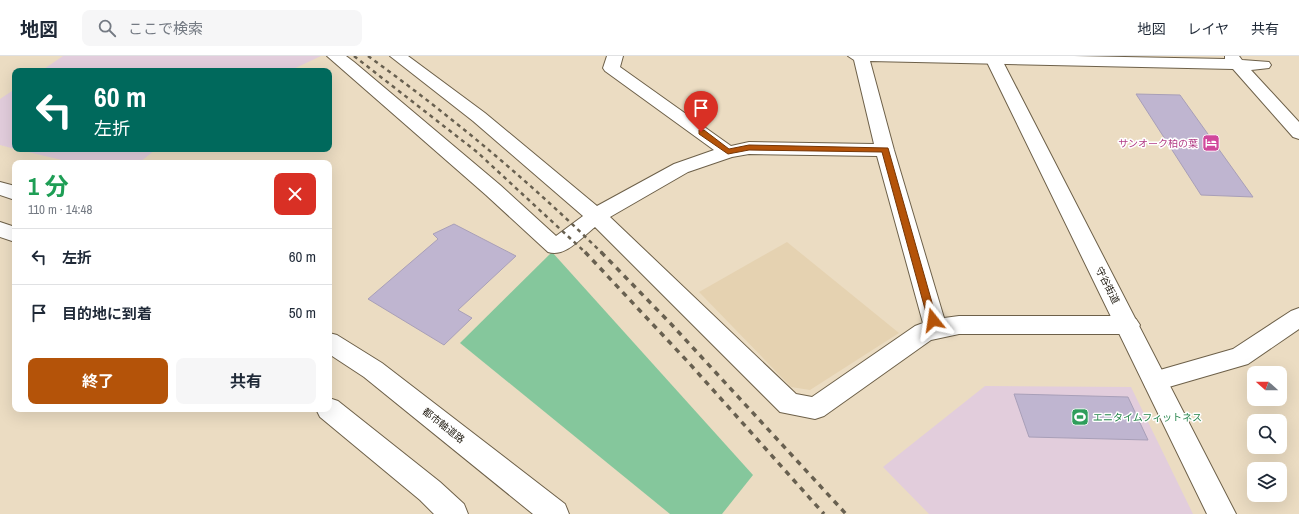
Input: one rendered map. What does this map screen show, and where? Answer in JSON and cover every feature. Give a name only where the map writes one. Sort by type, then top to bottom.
[{"type":"street","points":[[335,56],[348,65],[493,190],[555,247],[596,216],[681,168],[728,152],[749,148],[885,150]]},
{"type":"street","points":[[398,56],[479,117],[596,216],[789,404],[815,408],[923,333],[937,328],[959,325],[1128,325]]},
{"type":"street","points":[[615,56],[611,68],[728,152]]},
{"type":"street","points":[[856,56],[1234,60],[1263,65]]},
{"type":"street","points":[[861,56],[885,150],[933,320],[937,328]]},
{"type":"street","name":"守谷街道","points":[[993,57],[1222,514]]},
{"type":"street","points":[[1234,60],[1299,133]]},
{"type":"street","points":[[0,188],[12,192]]},
{"type":"street","points":[[0,229],[12,234]]},
{"type":"street","points":[[1155,381],[1240,357],[1299,317]]},
{"type":"street","name":"都市軸道路","points":[[332,344],[373,370],[555,514]]},
{"type":"street","points":[[332,411],[430,491],[454,514]]},
{"type":"shaded area","points":[[63,56],[321,56],[295,68],[45,68]]},
{"type":"shaded area","points":[[12,91],[12,148],[0,145],[0,99]]},
{"type":"shaded area","points":[[28,152],[152,152],[143,160],[62,160]]},
{"type":"shaded area","points":[[787,242],[899,333],[810,390],[791,387],[699,292]]},
{"type":"shaded area","points":[[985,386],[1131,387],[1193,514],[929,514],[883,467]]},
{"type":"green space","points":[[552,252],[753,475],[722,514],[670,514],[460,343]]},
{"type":"building","points":[[1136,94],[1180,95],[1253,197],[1201,195]]},
{"type":"building","points":[[454,224],[516,256],[458,310],[472,318],[444,345],[368,299],[438,239],[433,234]]},
{"type":"building","name":"エニタイムフィットネス","points":[[1014,394],[1128,397],[1148,440],[1029,437]]},
{"type":"railway","points":[[354,56],[477,152],[586,253]]},
{"type":"railway","points":[[368,56],[489,150],[546,200],[602,253]]},
{"type":"railway","points":[[586,253],[689,363],[824,514]]},
{"type":"railway","points":[[602,253],[672,325],[846,514]]},
{"type":"place","name":"サンオーク柏の葉","points":[[1211,143]]},
{"type":"place","name":"エニタイムフィットネス","points":[[1080,417]]},
{"type":"route","points":[[701,132],[728,152],[749,148],[885,150],[933,320]]}]
